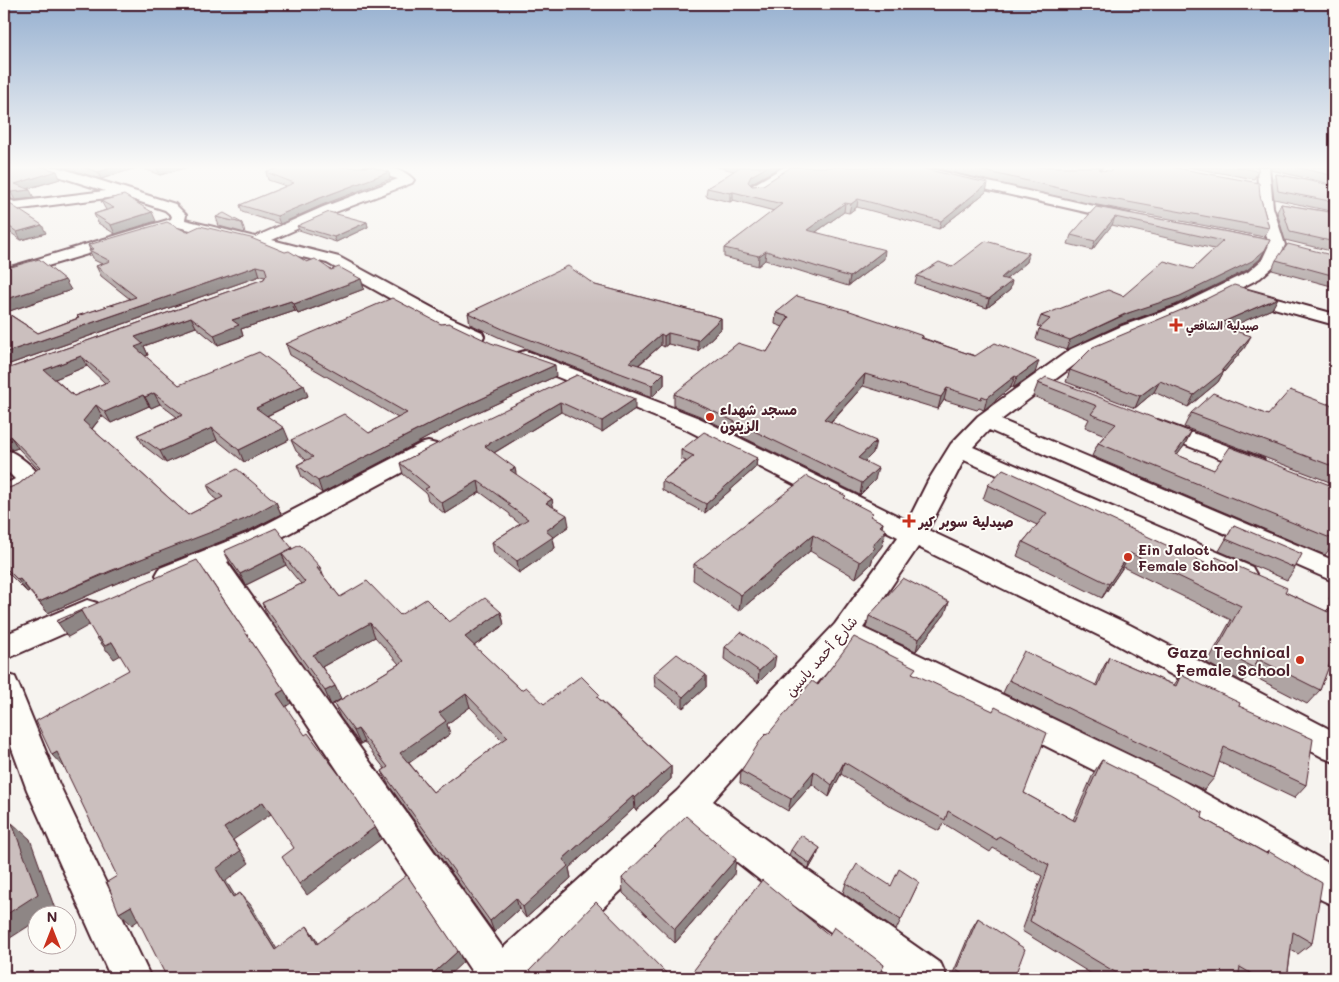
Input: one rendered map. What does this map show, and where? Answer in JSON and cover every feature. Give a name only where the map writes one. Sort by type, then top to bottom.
[{"type":"street","points":[[176,213],[179,215],[177,222]]},
{"type":"street","points":[[258,241],[322,213]]},
{"type":"street","points":[[1104,213],[1135,218]]},
{"type":"street","points":[[1267,213],[1277,246]]},
{"type":"street","points":[[4,274],[177,222],[333,260],[445,322],[497,346],[578,376],[691,422],[914,534],[1120,633],[1335,748]]},
{"type":"street","points":[[1258,242],[1295,250]]},
{"type":"street","name":"شارع أحمد ياسين","points":[[500,978],[689,803],[846,632],[914,534],[940,481],[959,449],[986,421],[1049,384],[1050,372],[1078,353],[1128,330],[1182,311],[1254,275],[1269,262],[1277,246]]},
{"type":"street","points":[[1228,289],[1335,320]]},
{"type":"street","points":[[544,392],[578,376]]},
{"type":"street","points":[[1142,420],[1271,470]]},
{"type":"street","points":[[986,421],[1335,572]]},
{"type":"street","points":[[146,585],[260,538],[451,437]]},
{"type":"street","points":[[959,449],[1264,584]]},
{"type":"street","points":[[4,456],[31,480],[4,495]]},
{"type":"street","points":[[210,558],[500,978]]},
{"type":"street","points":[[4,648],[110,600]]},
{"type":"street","points":[[846,632],[1173,794],[1335,887]]},
{"type":"street","points":[[4,686],[44,790],[131,978]]},
{"type":"street","points":[[689,803],[783,875],[927,978]]},
{"type":"building","points":[[4,213],[23,213],[42,225],[17,232],[4,223]]},
{"type":"building","points":[[98,213],[149,213],[111,225],[94,214]]},
{"type":"building","points":[[224,213],[242,223],[216,217]]},
{"type":"building","points":[[266,213],[285,213],[277,216]]},
{"type":"building","points":[[327,213],[367,222],[334,237],[297,226]]},
{"type":"building","points":[[770,213],[831,213],[807,230],[885,250],[850,277],[766,251],[759,256],[724,248]]},
{"type":"building","points":[[910,213],[951,213],[941,221]]},
{"type":"building","points":[[1091,213],[1127,213],[1270,240],[1265,250],[1252,261],[1180,296],[1125,314],[1070,340],[1039,329],[1050,319],[1041,316],[1108,290],[1123,296],[1164,261],[1193,269],[1223,241],[1115,217],[1095,241],[1071,235]]},
{"type":"building","points":[[1187,213],[1265,213],[1269,228]]},
{"type":"building","points":[[1284,213],[1335,213],[1335,242],[1290,232]]},
{"type":"building","points":[[167,222],[187,232],[200,226],[251,238],[285,252],[289,251],[307,262],[315,259],[331,270],[339,267],[361,279],[294,304],[291,301],[232,320],[239,325],[214,335],[191,317],[135,337],[143,344],[135,347],[179,385],[259,352],[304,385],[256,408],[284,428],[239,450],[212,428],[160,451],[137,435],[183,415],[154,393],[145,397],[143,395],[105,412],[96,405],[83,421],[188,515],[223,497],[207,485],[237,469],[276,502],[245,519],[110,571],[39,602],[20,579],[18,580],[4,566],[4,490],[19,484],[40,467],[11,437],[4,439],[4,370],[264,279],[267,274],[265,268],[257,266],[4,353],[4,311],[38,333],[79,318],[77,316],[136,297],[96,266],[110,261],[89,250],[93,249],[88,245]],"holes":[[[81,356],[110,381],[74,396],[44,370]]]},
{"type":"building","points":[[986,241],[1029,253],[1001,278],[1012,281],[989,299],[917,276],[939,262],[952,267]]},
{"type":"building","points":[[1288,244],[1335,256],[1335,276],[1276,260]]},
{"type":"building","points":[[39,259],[65,280],[4,300],[4,269]]},
{"type":"building","points":[[568,266],[595,285],[721,318],[698,340],[668,333],[664,336],[661,334],[629,362],[664,373],[652,385],[507,331],[468,313]]},
{"type":"building","points":[[1234,285],[1278,298],[1216,325],[1251,336],[1222,370],[1224,371],[1194,395],[1160,381],[1140,396],[1070,370],[1093,347],[1198,303]]},
{"type":"building","points":[[797,296],[850,311],[975,356],[995,343],[1039,361],[1017,377],[1015,376],[987,398],[982,396],[981,399],[947,388],[941,397],[865,374],[824,419],[876,441],[858,458],[878,468],[862,483],[674,394],[738,343],[767,352],[789,317],[776,313]]},
{"type":"building","points":[[392,298],[441,324],[449,323],[491,343],[555,365],[457,410],[318,481],[297,465],[313,457],[291,440],[344,414],[369,433],[407,413],[286,344]]},
{"type":"building","points":[[577,375],[635,399],[602,421],[560,402],[485,446],[515,468],[510,470],[552,499],[546,503],[567,515],[546,531],[553,537],[517,561],[492,542],[528,519],[478,481],[442,503],[425,489],[429,487],[400,463],[475,424]]},
{"type":"building","points":[[1046,377],[1191,432],[1175,454],[1214,470],[1230,447],[1335,487],[1335,540],[1098,443],[1116,424],[1091,414],[1097,406],[1038,383]]},
{"type":"building","points":[[1290,390],[1335,407],[1335,467],[1191,413],[1213,393],[1268,415]]},
{"type":"building","points":[[704,432],[757,458],[706,504],[662,481],[694,456],[681,450]]},
{"type":"building","points":[[1003,469],[1211,566],[1216,557],[1287,588],[1285,592],[1328,612],[1330,607],[1335,608],[1335,650],[1320,690],[1258,659],[1254,668],[1217,649],[1241,606],[1130,553],[1109,584],[1023,542],[1047,513],[988,485]]},
{"type":"building","points":[[807,476],[846,496],[844,498],[873,513],[870,516],[883,523],[880,526],[886,530],[872,546],[875,548],[860,562],[813,535],[741,595],[694,564]]},
{"type":"building","points":[[1234,525],[1302,554],[1295,568],[1226,539]]},
{"type":"building","points":[[276,528],[292,548],[240,574],[224,551]]},
{"type":"building","points":[[300,545],[320,567],[317,568],[340,597],[367,581],[400,615],[426,599],[449,622],[485,598],[501,612],[465,637],[521,690],[526,687],[544,704],[581,676],[600,695],[597,697],[671,766],[635,798],[633,796],[563,859],[568,866],[523,907],[516,898],[490,921],[382,771],[388,767],[358,729],[354,731],[334,704],[404,661],[370,623],[313,655],[335,686],[325,691],[262,603],[305,582],[282,554]],"holes":[[[466,694],[508,737],[433,792],[400,753],[446,721],[439,713]]]},
{"type":"building","points":[[197,560],[284,690],[277,694],[305,735],[308,733],[350,789],[375,827],[299,884],[282,857],[294,848],[263,802],[224,828],[240,851],[216,869],[233,897],[240,893],[275,950],[307,926],[317,944],[407,875],[458,951],[428,978],[167,978],[131,906],[119,913],[107,882],[117,876],[57,752],[52,755],[36,721],[129,670],[112,642],[105,646],[99,637],[97,638],[81,611],[58,623],[56,621]]},
{"type":"building","points":[[903,578],[949,602],[919,639],[869,616]]},
{"type":"building","points":[[741,632],[776,656],[759,671],[725,647]]},
{"type":"building","points":[[854,637],[916,668],[912,673],[993,711],[995,707],[1047,733],[1024,793],[1075,821],[1102,760],[1170,794],[1203,813],[1202,818],[1267,854],[1268,851],[1322,883],[1312,943],[1293,932],[1287,978],[1259,978],[1240,967],[1238,978],[1125,978],[1030,921],[1049,865],[999,836],[997,840],[948,811],[945,820],[844,762],[832,785],[814,771],[791,799],[741,771],[762,738],[769,733],[812,681],[818,685]]},
{"type":"building","points":[[1024,651],[1098,686],[1109,657],[1176,686],[1181,675],[1240,703],[1239,706],[1313,739],[1306,785],[1224,747],[1214,778],[1009,680]]},
{"type":"building","points":[[677,654],[706,675],[683,697],[654,674]]},
{"type":"building","points":[[686,816],[736,859],[675,929],[622,878]]},
{"type":"building","points":[[12,823],[38,894],[4,916],[4,828]]},
{"type":"building","points":[[801,835],[820,848],[810,864],[791,850]]},
{"type":"building","points":[[857,864],[891,886],[899,869],[919,882],[901,920],[846,883]]},
{"type":"building","points":[[762,880],[829,935],[834,927],[884,965],[877,978],[793,978],[787,974],[784,978],[688,978]]},
{"type":"building","points":[[596,902],[671,978],[538,978],[530,970]]},
{"type":"building","points":[[978,918],[1025,949],[1014,978],[969,978],[956,970]]},
{"type":"place","name":"صيدلية الشافعي","points":[[1176,325]]},
{"type":"place","name":"مسجد شهداء الزيتون","points":[[710,417]]},
{"type":"place","name":"صيدلية سوبر كير","points":[[909,521]]},
{"type":"place","name":"Ein Jaloot Female School","points":[[1128,557]]},
{"type":"place","name":"Gaza Technical Female School","points":[[1300,660]]}]
